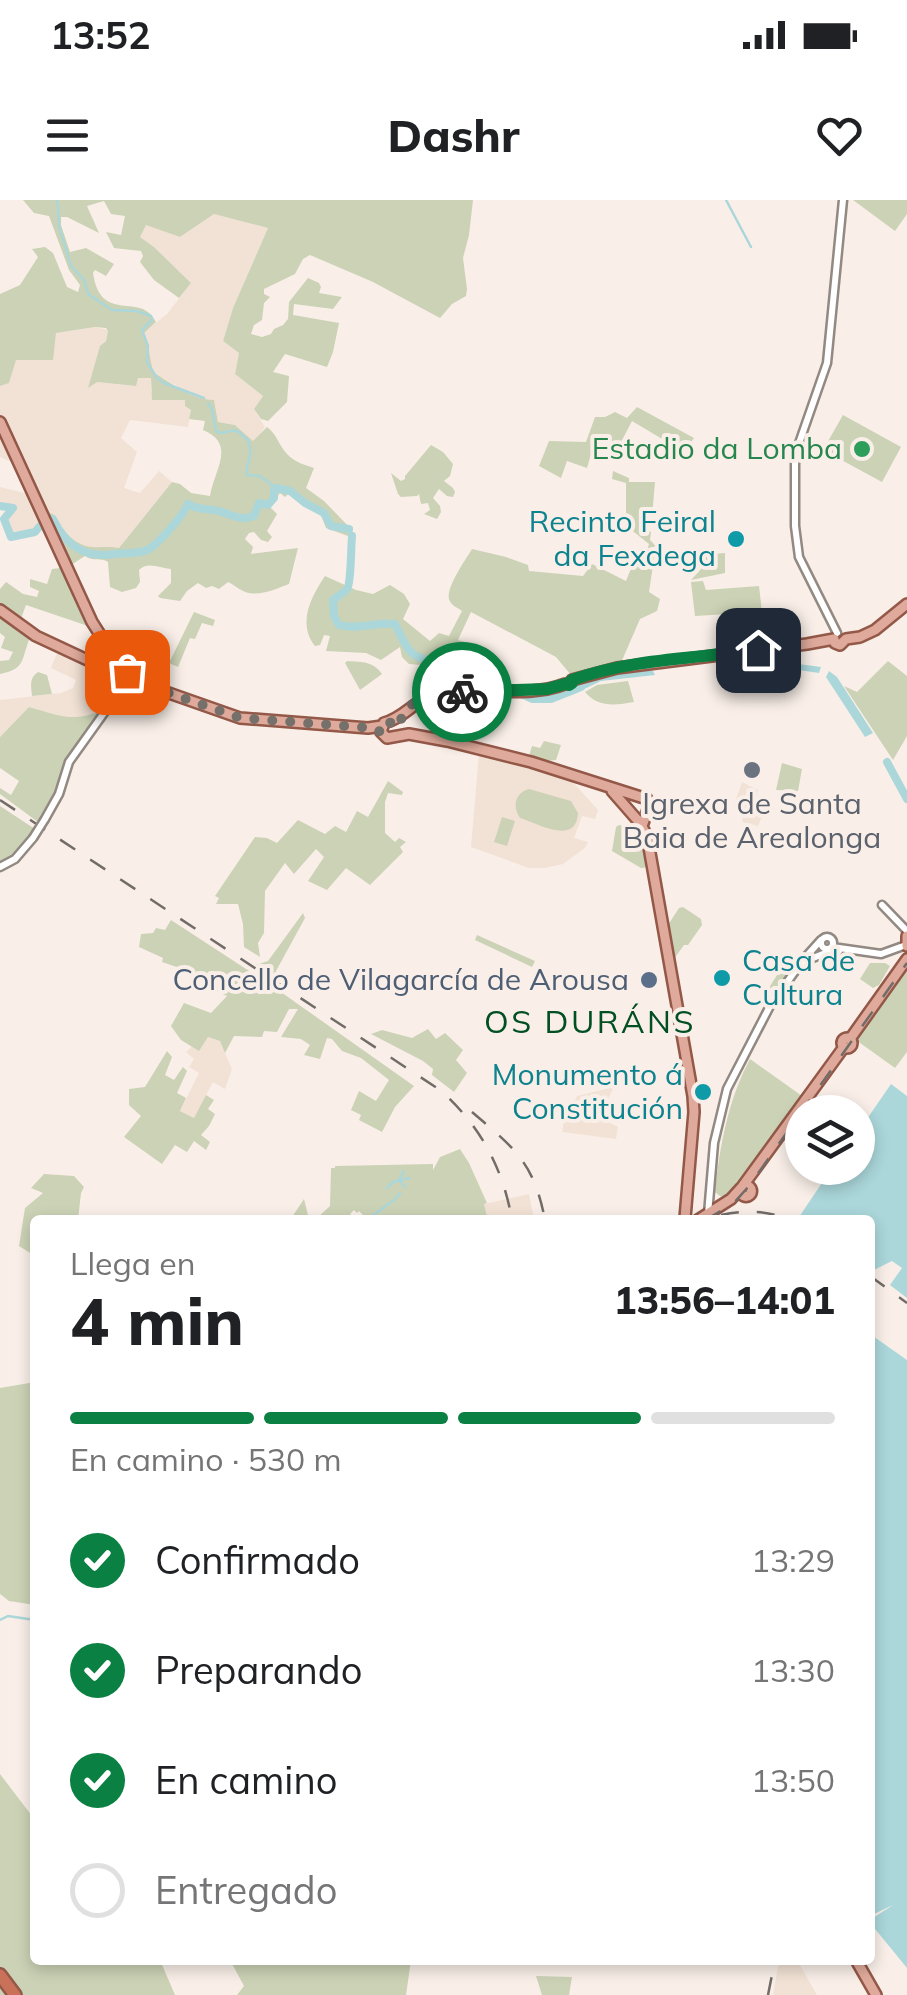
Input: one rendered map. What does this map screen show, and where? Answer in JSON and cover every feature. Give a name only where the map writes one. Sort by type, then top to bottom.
[{"type":"highway","points":[[0,1975],[14,1995]]},
{"type":"main road","points":[[0,422],[119,679]]},
{"type":"main road","points":[[394,727],[410,707],[436,693],[553,688],[617,668],[867,634],[907,604]]},
{"type":"main road","points":[[0,610],[36,636],[119,679],[240,718],[394,727],[532,762],[649,800],[642,826]]},
{"type":"main road","points":[[98,666],[108,662],[109,652]]},
{"type":"main road","points":[[109,652],[160,691]]},
{"type":"main road","points":[[606,786],[642,826],[650,849],[694,1112],[693,1215]]},
{"type":"main road","points":[[907,934],[907,946]]},
{"type":"main road","points":[[700,1215],[732,1200],[746,1187],[907,959]]},
{"type":"main road","points":[[859,1965],[876,1995]]},
{"type":"street","points":[[839,637],[799,557],[795,460],[827,363],[843,200]]},
{"type":"street","points":[[0,868],[15,859],[45,819],[59,794],[69,762],[119,679]]},
{"type":"street","points":[[882,904],[907,934]]},
{"type":"street","points":[[694,1215],[726,1090],[765,1016],[805,959],[826,937],[832,938],[834,944],[830,951]]},
{"type":"street","points":[[805,959],[830,951],[881,954],[907,946]]},
{"type":"shaded area","points":[[214,214],[268,228],[223,341],[239,353],[235,374],[263,396],[254,409],[265,427],[254,442],[235,425],[218,422],[214,400],[185,391],[153,372],[143,333],[167,314],[191,283],[140,237],[145,224],[180,237]]},
{"type":"shaded area","points":[[95,327],[108,330],[99,350],[97,382],[135,386],[137,378],[151,378],[151,392],[186,400],[191,410],[188,427],[130,420],[121,438],[137,452],[124,488],[140,493],[159,471],[172,482],[119,548],[93,555],[69,543],[52,518],[47,518],[35,532],[18,537],[11,537],[7,530],[4,519],[13,508],[0,506],[0,487],[32,495],[21,466],[0,457],[0,386],[9,383],[15,360],[52,359],[56,333]]},
{"type":"shaded area","points":[[59,648],[96,665],[111,678],[114,693],[101,711],[81,719],[29,707],[0,737],[0,700],[73,688],[76,680],[51,668]]},
{"type":"shaded area","points":[[479,754],[571,780],[598,810],[595,819],[582,816],[574,838],[588,842],[585,848],[563,864],[529,868],[471,847]]},
{"type":"shaded area","points":[[742,782],[758,790],[752,810],[763,814],[758,826],[742,822],[745,808],[734,805]]},
{"type":"shaded area","points":[[208,1037],[220,1041],[232,1069],[225,1089],[213,1082],[194,1118],[180,1111],[199,1073],[189,1067],[194,1059],[186,1052]]},
{"type":"shaded area","points":[[614,1087],[599,1117],[618,1127],[616,1139],[562,1132],[577,1096]]},
{"type":"shaded area","points":[[529,1194],[533,1215],[487,1215],[484,1204]]},
{"type":"shaded area","points":[[800,1965],[817,1995],[773,1995],[778,1966]]},
{"type":"green space","points":[[23,200],[473,200],[463,258],[466,296],[440,318],[373,282],[310,255],[303,259],[295,274],[264,289],[270,297],[264,303],[262,320],[254,325],[251,334],[262,337],[288,319],[289,302],[308,278],[319,283],[319,293],[342,297],[333,309],[294,304],[293,315],[339,323],[333,352],[327,367],[285,354],[273,372],[289,376],[287,402],[268,421],[261,419],[254,409],[263,396],[235,374],[239,353],[223,341],[268,228],[214,214],[180,237],[146,225],[140,237],[191,283],[179,298],[154,280],[140,262],[141,251],[114,248],[106,232],[121,235],[125,216],[111,214],[104,201],[87,206],[99,233],[61,217],[70,252],[86,248],[114,264],[106,276],[95,270],[93,273],[104,299],[141,308],[156,322],[143,334],[153,372],[190,394],[214,400],[218,422],[235,425],[253,441],[267,427],[290,456],[314,468],[306,488],[353,531],[348,536],[326,528],[321,515],[293,496],[280,493],[270,507],[277,514],[267,531],[272,537],[268,542],[254,532],[245,539],[253,547],[251,554],[298,548],[289,584],[272,590],[255,594],[228,582],[219,589],[198,583],[180,601],[158,596],[171,583],[171,569],[142,567],[136,588],[122,592],[110,587],[108,562],[85,556],[71,565],[47,513],[53,514],[79,543],[119,548],[172,482],[191,493],[210,496],[221,450],[213,436],[203,430],[205,421],[189,419],[191,410],[185,406],[185,400],[152,400],[151,378],[138,378],[136,386],[97,382],[88,388],[100,346],[106,341],[106,328],[56,333],[53,360],[16,360],[9,383],[0,386],[0,294],[20,285],[38,257],[32,249],[45,247],[53,253],[67,287],[78,292],[80,285],[69,270],[49,216],[34,213]]},
{"type":"green space","points":[[853,200],[907,200],[907,214],[895,231]]},
{"type":"green space","points":[[637,407],[694,438],[684,452],[632,421],[619,446],[612,441],[609,445],[596,436],[587,468],[567,461],[561,478],[539,466],[549,441],[586,442],[595,417],[615,412],[627,418]]},
{"type":"green space","name":"Estadio da Lomba","points":[[843,415],[901,447],[882,482],[823,450]]},
{"type":"green space","points":[[431,445],[453,464],[444,481],[455,492],[453,497],[447,496],[439,489],[433,498],[440,506],[437,519],[424,514],[430,510],[428,503],[421,504],[419,494],[398,494],[391,473],[401,481],[405,479]]},
{"type":"green space","points":[[613,471],[629,478],[629,482],[655,482],[652,517],[644,519],[641,529],[651,532],[650,540],[656,546],[649,592],[660,599],[657,611],[640,619],[620,665],[571,675],[556,657],[471,612],[458,640],[487,654],[508,684],[491,683],[484,664],[409,664],[400,647],[381,660],[366,653],[326,651],[330,636],[324,635],[320,645],[315,646],[307,628],[308,610],[325,576],[373,594],[390,585],[404,594],[410,604],[403,619],[430,641],[439,633],[449,636],[462,611],[453,605],[449,594],[472,549],[528,565],[529,571],[583,576],[592,564],[626,581],[638,551],[647,550],[649,544],[629,528],[626,483],[612,479]]},
{"type":"green space","points":[[725,553],[725,573],[691,580],[702,568],[701,555]]},
{"type":"green space","points":[[61,568],[91,627],[26,605],[19,624],[36,636],[29,640],[18,667],[0,674],[0,661],[9,660],[13,652],[1,648],[5,637],[0,633],[0,589],[6,582],[23,594],[37,597],[39,591],[30,587],[30,579],[47,584],[52,569]]},
{"type":"green space","points":[[703,581],[706,590],[759,586],[762,612],[695,616],[691,582]]},
{"type":"green space","points":[[194,612],[215,620],[213,626],[202,623],[195,639],[190,638],[178,667],[169,663]]},
{"type":"green space","points":[[347,661],[371,664],[382,674],[360,690]]},
{"type":"green space","points":[[888,661],[907,676],[907,736],[893,760],[844,686],[857,692]]},
{"type":"green space","points":[[38,672],[47,675],[52,694],[32,696],[32,680]]},
{"type":"green space","points":[[628,681],[634,702],[601,703],[585,692],[597,685]]},
{"type":"green space","points":[[29,707],[73,717],[101,711],[69,762],[42,825],[0,794],[0,788],[11,795],[19,781],[0,768],[0,737]]},
{"type":"green space","points":[[544,741],[561,745],[556,760],[529,756],[532,746],[540,748]]},
{"type":"green space","points":[[782,763],[802,769],[798,791],[776,790]]},
{"type":"green space","points":[[388,781],[403,792],[388,793],[385,833],[395,842],[399,838],[406,842],[400,847],[403,852],[370,885],[346,868],[327,890],[308,881],[324,857],[316,849],[294,874],[285,863],[265,891],[264,933],[258,943],[260,957],[244,947],[238,904],[216,904],[219,898],[215,896],[255,837],[277,843],[298,820],[325,834],[335,826],[346,832],[357,811],[368,817]]},
{"type":"green space","points":[[529,789],[571,801],[578,813],[576,823],[564,831],[520,818],[516,800]]},
{"type":"green space","points":[[0,806],[38,831],[16,855],[0,864]]},
{"type":"green space","points":[[502,817],[515,821],[507,846],[494,842]]},
{"type":"green space","points":[[619,825],[638,839],[643,836],[649,867],[641,868],[612,851]]},
{"type":"green space","points":[[683,907],[701,919],[702,925],[674,959],[668,925]]},
{"type":"green space","points":[[303,913],[305,918],[276,971],[277,979],[256,965],[268,961]]},
{"type":"green space","points":[[171,920],[414,1086],[395,1107],[382,1132],[359,1120],[361,1115],[351,1110],[359,1091],[376,1101],[389,1080],[361,1058],[342,1051],[332,1039],[327,1038],[320,1059],[304,1055],[310,1045],[301,1039],[281,1037],[298,1009],[289,1009],[277,1032],[264,1031],[262,1037],[234,1036],[225,1053],[220,1041],[208,1037],[199,1051],[181,1040],[171,1026],[184,1003],[211,1013],[227,996],[212,989],[215,980],[162,962],[163,958],[139,947],[141,934],[153,933],[156,928],[165,930]]},
{"type":"green space","points":[[477,935],[535,961],[532,967],[475,940]]},
{"type":"green space","points":[[791,953],[799,959],[771,998],[765,994]]},
{"type":"green space","points":[[870,963],[890,966],[873,988],[860,979]]},
{"type":"green space","points":[[907,968],[907,1052],[895,1068],[856,1040]]},
{"type":"green space","points":[[428,1029],[436,1039],[445,1033],[463,1050],[456,1060],[467,1073],[454,1092],[432,1075],[433,1069],[423,1061],[371,1034],[382,1030],[412,1038]]},
{"type":"green space","points":[[167,1051],[172,1057],[165,1075],[174,1080],[183,1067],[187,1071],[177,1093],[186,1098],[180,1111],[194,1118],[206,1095],[214,1100],[208,1109],[215,1114],[201,1135],[210,1142],[206,1150],[194,1141],[187,1152],[175,1145],[162,1164],[124,1137],[141,1116],[129,1105],[129,1089],[145,1087]]},
{"type":"green space","points":[[750,1059],[801,1095],[785,1095],[785,1120],[739,1185],[725,1197],[715,1192],[722,1140],[736,1090]]},
{"type":"green space","points":[[460,1149],[487,1203],[487,1215],[363,1215],[354,1210],[351,1215],[320,1215],[330,1206],[331,1168],[335,1166],[433,1164],[433,1170],[440,1157]]},
{"type":"green space","points":[[44,1174],[74,1176],[84,1187],[79,1215],[30,1215],[30,1253],[19,1246],[25,1208],[43,1193],[31,1188]]},
{"type":"green space","points":[[304,1199],[308,1215],[293,1215]]},
{"type":"green space","points":[[30,1383],[30,1604],[9,1601],[0,1594],[0,1388]]},
{"type":"green space","points":[[0,1774],[30,1813],[30,1965],[162,1965],[175,1995],[0,1995]]},
{"type":"green space","points":[[233,1965],[410,1965],[406,1995],[237,1995],[244,1986]]},
{"type":"green space","points":[[536,1976],[572,1977],[569,1995],[542,1995]]},
{"type":"water","points":[[761,659],[821,667],[819,673],[765,665],[717,668],[716,662]]},
{"type":"water","points":[[653,671],[655,675],[601,681],[573,691],[595,677]]},
{"type":"water","points":[[829,671],[837,677],[873,733],[865,737],[826,677]]},
{"type":"water","points":[[891,1084],[907,1096],[907,1298],[890,1285],[902,1268],[892,1261],[875,1270],[875,1215],[800,1215],[821,1185],[875,1185],[875,1107]]},
{"type":"water","points":[[875,1338],[907,1360],[907,1968],[875,1929],[875,1917],[893,1905],[875,1914]]},
{"type":"waterway","points":[[56,200],[71,266],[84,280],[88,294],[112,310],[151,316],[152,320],[142,330],[148,346],[147,362],[157,378],[204,398]]},
{"type":"waterway","points":[[726,200],[751,247]]},
{"type":"waterway","points":[[208,403],[216,431],[236,430],[248,440],[247,475],[260,476],[276,488]]},
{"type":"waterway","points":[[47,518],[53,519],[70,543],[86,552],[139,552],[157,542],[188,504],[248,518],[254,516],[259,503],[268,505],[276,488],[290,491],[324,513],[331,526],[349,529]]},
{"type":"waterway","points":[[0,506],[13,508],[4,519],[11,537],[35,532],[40,526]]},
{"type":"waterway","points":[[352,536],[348,586],[333,600],[339,625],[395,624],[406,646],[418,657],[489,662],[491,673],[500,684],[532,699],[551,699],[581,687]]},
{"type":"waterway","points":[[887,762],[907,799]]},
{"type":"waterway","points":[[404,1171],[399,1180],[405,1187]]},
{"type":"waterway","points":[[387,1188],[409,1178]]},
{"type":"waterway","points":[[373,1215],[400,1193]]},
{"type":"waterway","points":[[0,1620],[8,1616],[30,1619]]},
{"type":"railway","points":[[0,800],[440,1090],[467,1118],[488,1149],[503,1183],[511,1215]]},
{"type":"railway","points":[[714,1215],[733,1204],[749,1186],[907,963]]},
{"type":"railway","points":[[472,1112],[520,1158],[535,1184],[544,1215]]},
{"type":"railway","points":[[721,1215],[776,1215]]},
{"type":"railway","points":[[875,1280],[907,1303]]},
{"type":"railway","points":[[768,1995],[774,1965]]},
{"type":"way so far","points":[[127,672],[127,682],[146,685],[222,714],[381,732],[382,725],[388,722],[398,727],[408,708],[429,696],[462,692]]},
{"type":"place","name":"Estadio da Lomba","points":[[862,449]]},
{"type":"place","name":"Recinto Feiral da Fexdega","points":[[736,539]]},
{"type":"place","name":"Igrexa de Santa Baia de Arealonga","points":[[752,770]]},
{"type":"place","name":"Casa de Cultura","points":[[722,978]]},
{"type":"place","name":"Concello de Vilagarcía de Arousa","points":[[649,980]]},
{"type":"place","name":"Monumento á Constitución","points":[[703,1092]]},
{"type":"district","name":"OS DURÁNS","points":[[590,1022]]},
{"type":"route","points":[[462,692],[547,689],[569,685],[586,674],[617,668],[758,650]]}]
